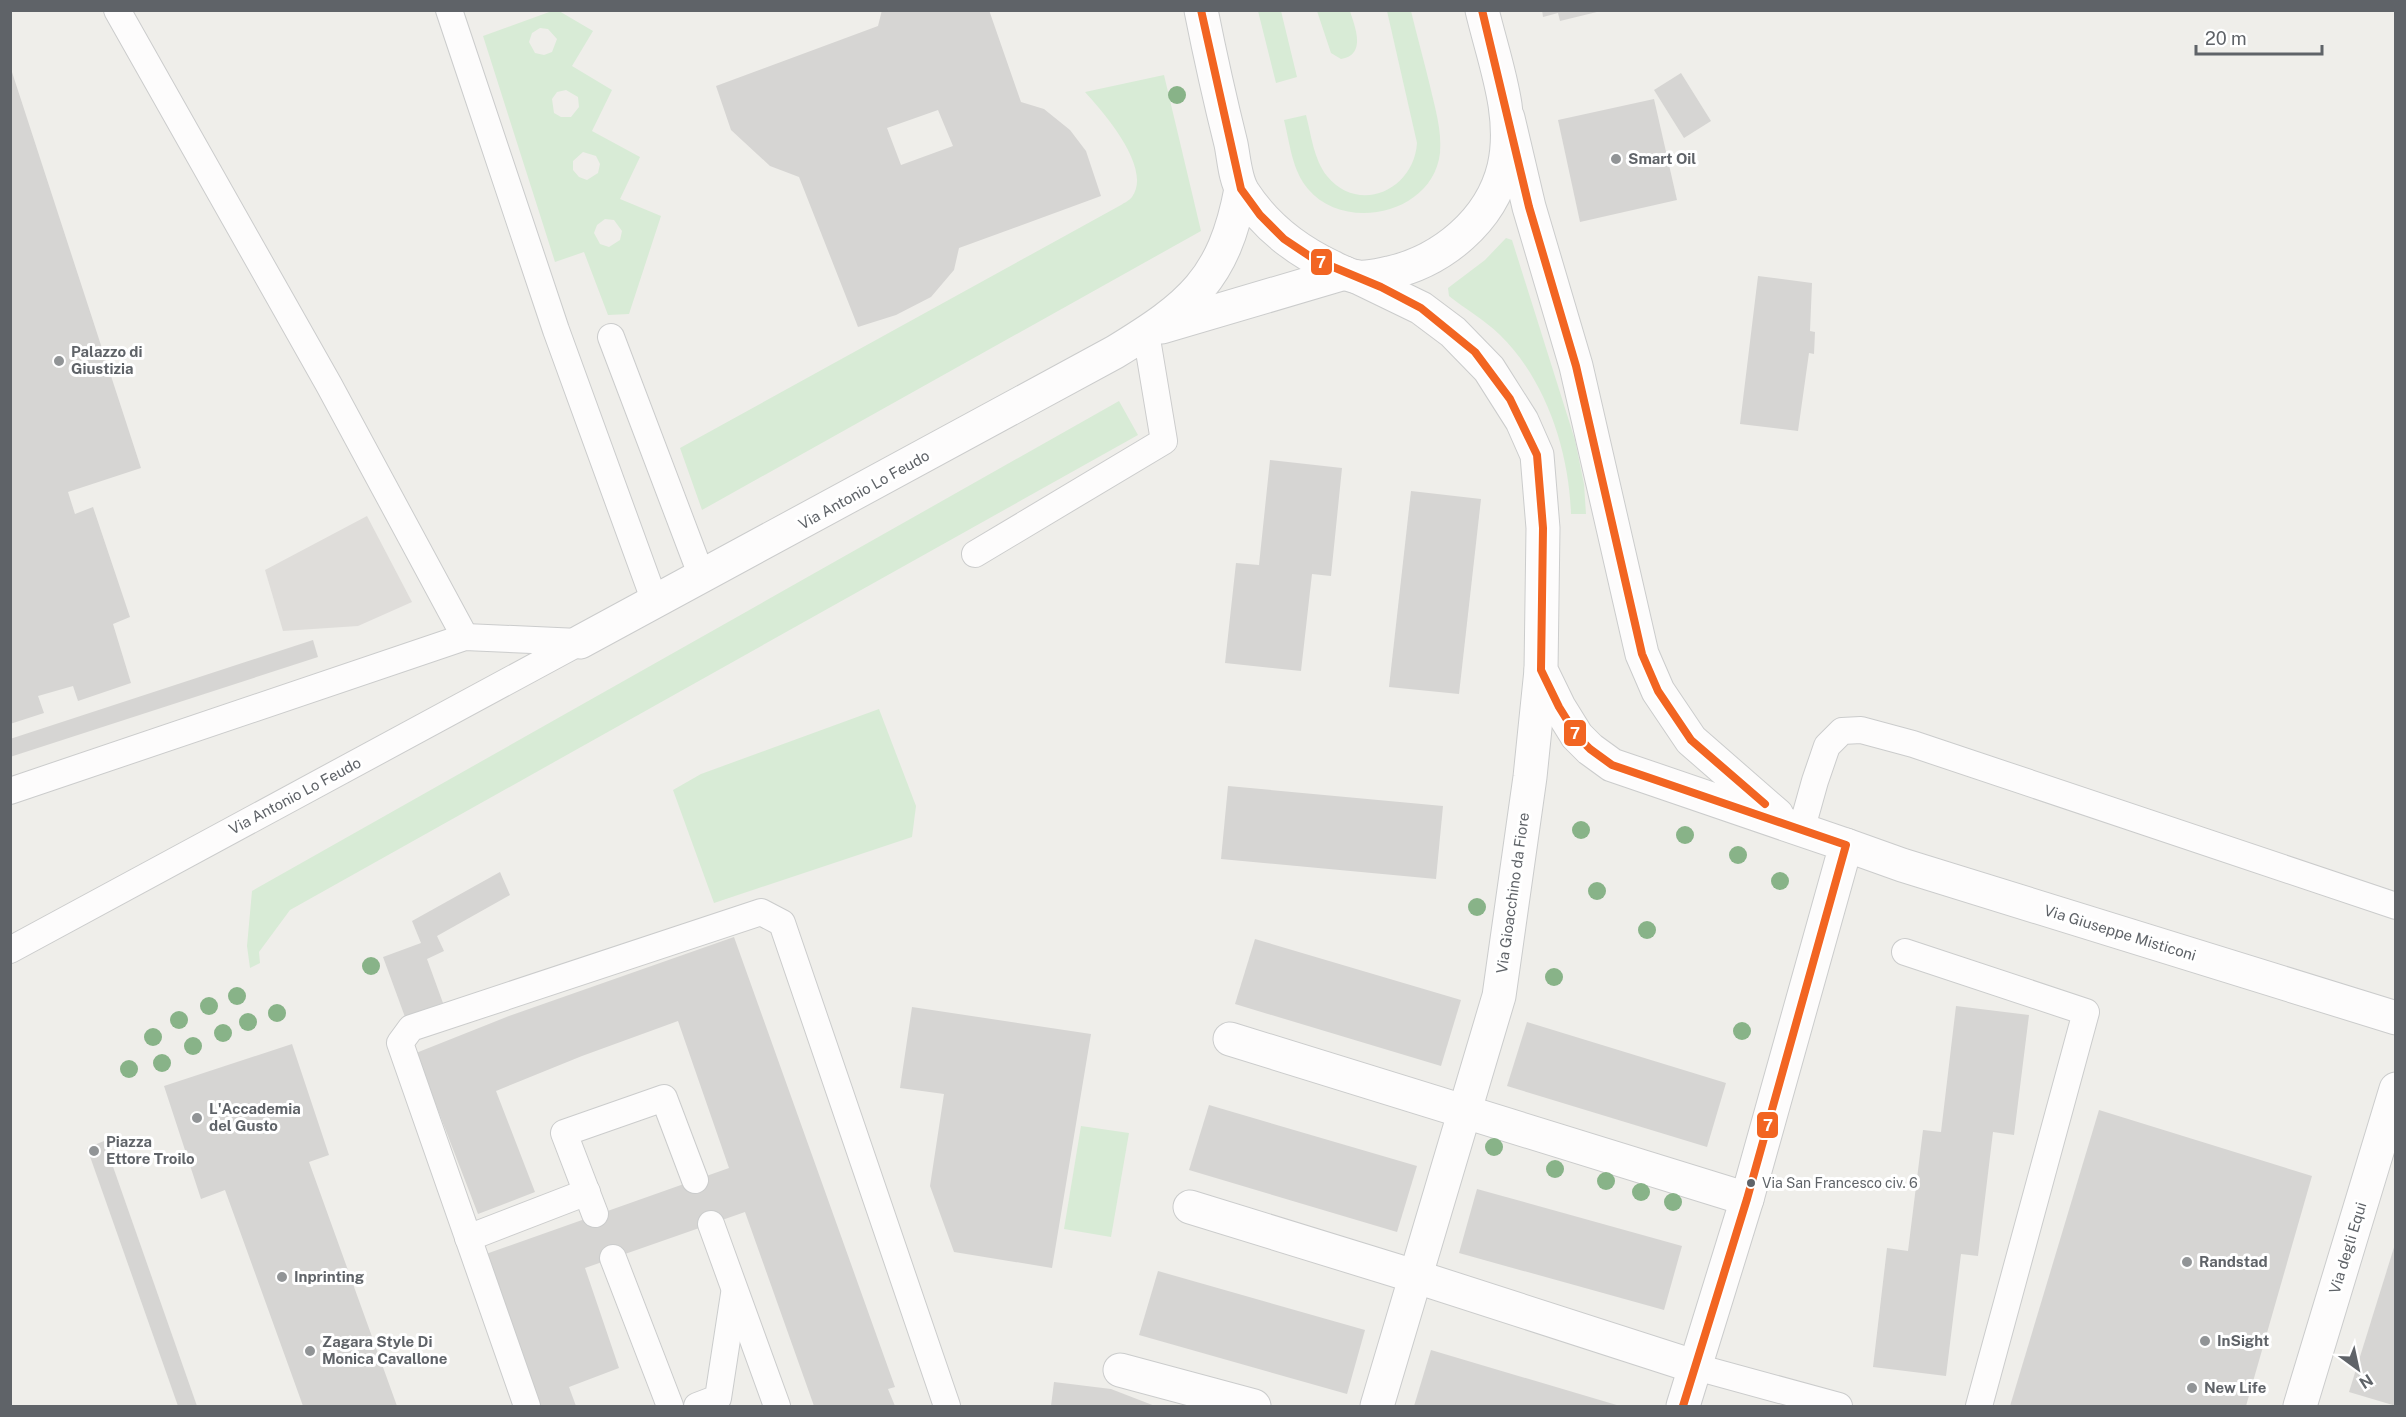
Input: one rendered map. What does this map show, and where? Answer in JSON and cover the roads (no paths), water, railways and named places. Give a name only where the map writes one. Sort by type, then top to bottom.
[{"type":"street","points":[[1200,10],[1241,189]]},
{"type":"street","name":"Via Gioacchino da Fiore","points":[[1482,10],[1529,207],[1576,366],[1642,654],[1658,691],[1691,740],[1795,828]]},
{"type":"street","name":"Via Antonio Lo Feudo","points":[[1146,333],[1351,275],[1396,271],[1420,263],[1443,251],[1464,235],[1481,215],[1493,193],[1503,169],[1508,143],[1508,118]]},
{"type":"street","name":"Via Antonio Lo Feudo","points":[[580,642],[1074,375],[1146,333],[1180,309],[1204,284],[1219,261],[1230,233],[1241,189]]},
{"type":"street","name":"Via Gioacchino da Fiore","points":[[1241,189],[1260,215],[1284,238],[1314,259],[1421,308],[1454,332],[1489,369],[1510,399],[1537,455],[1544,528],[1540,670],[1530,777],[1499,996],[1377,1407]]},
{"type":"street","name":"Via Gioacchino da Fiore","points":[[1540,670],[1559,707],[1578,736],[1590,749],[1612,765],[1846,845]]},
{"type":"street","points":[[1683,1407],[1747,1199],[1846,845]]},
{"type":"street","name":"Via Giuseppe Misticoni","points":[[1846,845],[1924,872],[2396,1018]]},
{"type":"street","points":[[1230,1039],[1747,1199]]},
{"type":"street","name":"Via degli Equi","points":[[2300,1407],[2396,1089]]},
{"type":"street","points":[[1190,1207],[1696,1367]]},
{"type":"street","points":[[1120,1370],[1254,1407]]},
{"type":"lane","points":[[117,10],[309,349],[465,637]]},
{"type":"lane","points":[[449,10],[556,330],[655,602]]},
{"type":"lane","points":[[975,554],[1164,441],[1146,333]]},
{"type":"lane","points":[[611,337],[702,577]]},
{"type":"lane","points":[[10,791],[465,637],[580,642]]},
{"type":"lane","name":"Via Antonio Lo Feudo","points":[[10,950],[580,642]]},
{"type":"lane","points":[[1795,828],[1827,746],[1842,731],[1861,730],[1913,744],[2396,906]]},
{"type":"lane","points":[[527,1407],[400,1043],[411,1028],[761,912],[782,923],[947,1407]]},
{"type":"lane","points":[[1905,952],[2086,1012],[1979,1407]]},
{"type":"lane","points":[[468,1238],[591,1203],[564,1133],[664,1098],[695,1180]]},
{"type":"lane","points":[[711,1224],[777,1407]]},
{"type":"lane","points":[[613,1258],[670,1407]]},
{"type":"lane","points":[[697,1407],[718,1398],[735,1290]]},
{"type":"lane","points":[[1696,1367],[1839,1407]]},
{"type":"place","name":"Smart Oil","points":[[1616,159]]},
{"type":"place","name":"Palazzo di Giustizia","points":[[59,361]]},
{"type":"place","name":"L'Accademia del Gusto","points":[[197,1118]]},
{"type":"place","name":"Piazza Ettore Troilo","points":[[94,1151]]},
{"type":"place","name":"Via San Francesco civ. 6","points":[[1751,1183]]},
{"type":"place","name":"Randstad","points":[[2187,1262]]},
{"type":"place","name":"Inprinting","points":[[282,1277]]},
{"type":"place","name":"InSight","points":[[2205,1341]]},
{"type":"place","name":"Zagara Style Di Monica Cavallone","points":[[310,1351]]},
{"type":"place","name":"New Life","points":[[2192,1388]]}]
